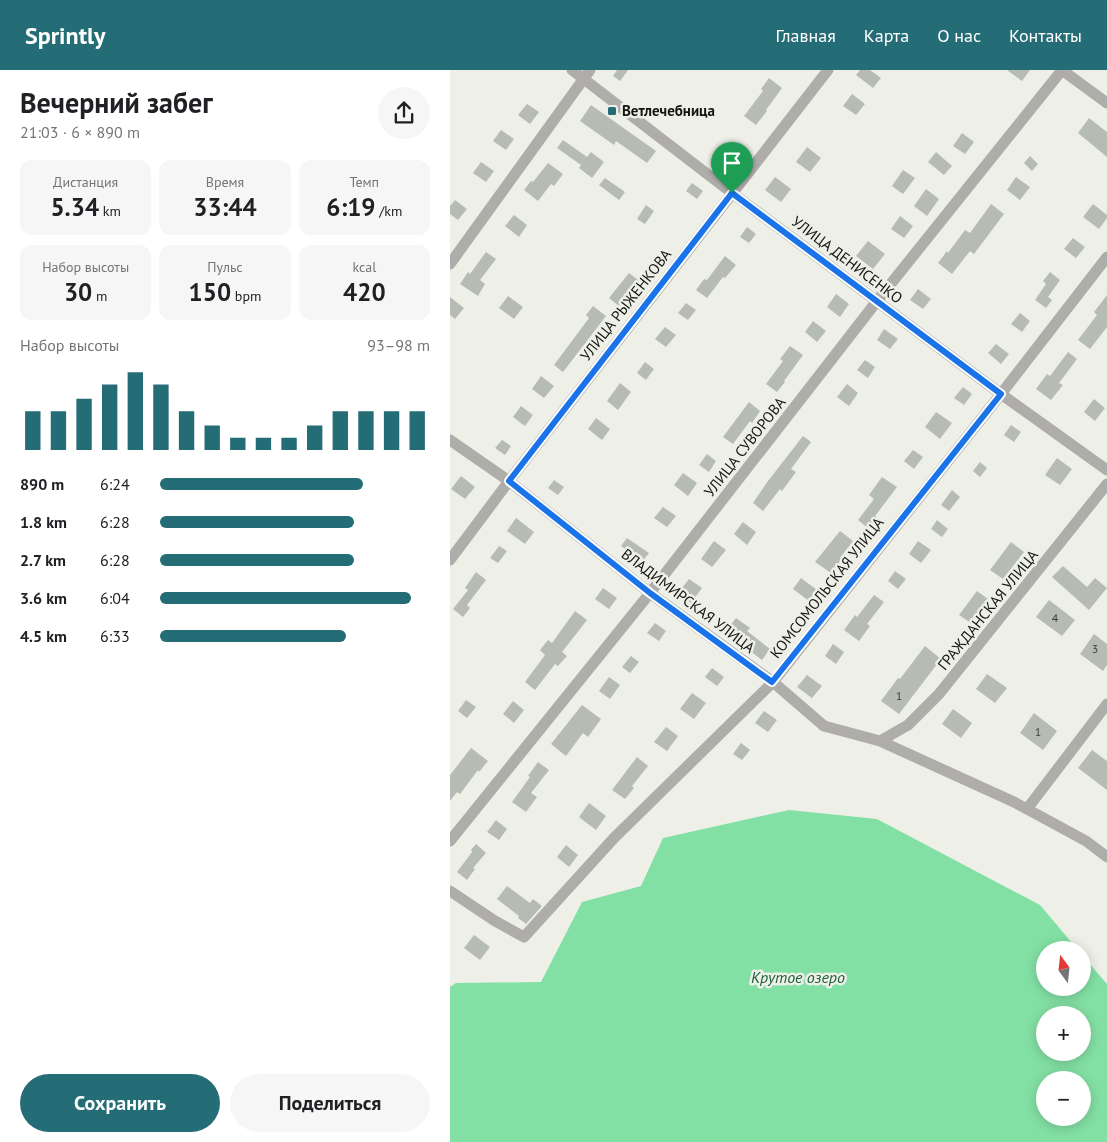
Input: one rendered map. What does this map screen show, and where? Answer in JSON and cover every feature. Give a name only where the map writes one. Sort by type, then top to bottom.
[{"type":"street","name":"УЛИЦА ДЕНИСЕНКО","points":[[572,70],[586,74],[732,193],[1001,394],[1107,470]]},
{"type":"street","name":"УЛИЦА РЫЖЕНКОВА","points":[[450,560],[509,481],[828,70]]},
{"type":"street","points":[[1062,70],[1107,103]]},
{"type":"street","name":"УЛИЦА СУВОРОВА","points":[[450,841],[650,593],[877,301],[1062,70]]},
{"type":"street","points":[[450,264],[586,74]]},
{"type":"street","name":"КОМСОМОЛЬСКАЯ УЛИЦА","points":[[450,891],[495,921],[524,937],[614,838],[772,682],[1001,394],[1107,257]]},
{"type":"street","name":"ВЛАДИМИРСКАЯ УЛИЦА","points":[[450,440],[509,481],[650,593],[772,682],[824,726],[880,741],[1027,809],[1086,841],[1107,857]]},
{"type":"street","name":"ГРАЖДАНСКАЯ УЛИЦА","points":[[880,741],[908,725],[940,694],[1107,484]]},
{"type":"street","points":[[1027,809],[1107,704]]},
{"type":"water","name":"Крутое озеро","points":[[789,810],[877,819],[1040,905],[1070,941],[1036,941],[1036,996],[1091,996],[1091,965],[1107,984],[1107,1142],[450,1142],[450,987],[456,983],[541,982],[582,902],[641,886],[663,838]]},
{"type":"building","points":[[617,70],[628,70],[620,81],[613,76]]},
{"type":"building","points":[[860,70],[870,70],[881,78],[873,88],[856,75]]},
{"type":"building","points":[[1007,70],[1030,70],[1022,81]]},
{"type":"building","points":[[769,78],[782,88],[756,125],[744,116],[763,91],[761,89]]},
{"type":"building","points":[[852,94],[865,104],[856,115],[843,106]]},
{"type":"building","points":[[527,104],[539,112],[530,124],[518,115]]},
{"type":"building","points":[[591,105],[656,151],[647,163],[616,141],[614,145],[580,121]]},
{"type":"building","points":[[1089,118],[1107,132],[1107,157],[1078,133]]},
{"type":"building","points":[[501,130],[514,139],[506,150],[493,141]]},
{"type":"building","points":[[962,133],[974,142],[965,154],[953,146]]},
{"type":"building","points":[[563,140],[587,157],[591,152],[604,162],[592,178],[579,168],[581,165],[557,148]]},
{"type":"building","points":[[728,147],[737,154],[728,166],[719,159]]},
{"type":"building","points":[[807,147],[821,158],[810,172],[796,162]]},
{"type":"building","points":[[936,152],[952,166],[944,175],[928,162]]},
{"type":"building","points":[[1030,156],[1038,164],[1032,171],[1024,163]]},
{"type":"building","points":[[481,162],[494,171],[486,182],[473,173]]},
{"type":"building","points":[[548,163],[563,174],[554,186],[551,184],[538,201],[524,190]]},
{"type":"building","points":[[903,170],[915,178],[903,194],[892,186]]},
{"type":"building","points":[[775,177],[791,189],[781,202],[765,190]]},
{"type":"building","points":[[1016,177],[1030,187],[1020,200],[1007,190]]},
{"type":"building","points":[[605,178],[625,192],[619,200],[599,185]]},
{"type":"building","points":[[692,183],[703,191],[697,199],[686,191]]},
{"type":"building","points":[[926,189],[939,199],[927,216],[914,206]]},
{"type":"building","points":[[455,200],[467,209],[458,220],[450,214],[450,206]]},
{"type":"building","points":[[991,204],[1004,214],[974,254],[970,251],[952,274],[938,263],[965,230],[970,233]]},
{"type":"building","points":[[1093,204],[1107,215],[1099,229],[1083,217]]},
{"type":"building","points":[[646,205],[654,211],[645,224],[637,219]]},
{"type":"building","points":[[514,215],[527,225],[519,237],[505,226]]},
{"type":"building","points":[[900,216],[913,226],[904,238],[891,229]]},
{"type":"building","points":[[747,227],[756,234],[749,243],[740,237]]},
{"type":"building","points":[[1073,238],[1085,247],[1076,258],[1064,249]]},
{"type":"building","points":[[868,241],[885,254],[873,269],[856,256]]},
{"type":"building","points":[[486,252],[496,259],[480,280],[485,284],[478,296],[460,284]]},
{"type":"building","points":[[725,256],[736,265],[725,278],[723,277],[707,298],[696,290],[704,279],[707,280]]},
{"type":"building","points":[[1050,272],[1060,280],[1048,297],[1052,300],[1046,308],[1035,300],[1046,284],[1043,281]]},
{"type":"building","points":[[629,273],[638,280],[619,306],[609,298]]},
{"type":"building","points":[[918,289],[931,299],[923,309],[910,300]]},
{"type":"building","points":[[836,294],[849,304],[840,317],[827,307]]},
{"type":"building","points":[[1107,295],[1107,327],[1090,349],[1078,340],[1097,315],[1094,312]]},
{"type":"building","points":[[508,296],[523,307],[514,319],[499,308]]},
{"type":"building","points":[[450,297],[464,308],[455,319],[450,315]]},
{"type":"building","points":[[686,303],[696,310],[688,320],[678,313]]},
{"type":"building","points":[[593,306],[606,316],[563,372],[554,365],[589,318],[586,315]]},
{"type":"building","points":[[1020,313],[1030,321],[1022,332],[1011,324]]},
{"type":"building","points":[[813,321],[826,331],[817,342],[805,332]]},
{"type":"building","points":[[665,327],[676,335],[666,347],[655,339]]},
{"type":"building","points":[[884,329],[898,339],[890,349],[877,340]]},
{"type":"building","points":[[996,344],[1009,354],[1001,364],[988,353]]},
{"type":"building","points":[[790,346],[803,355],[777,392],[766,384],[783,361],[780,359]]},
{"type":"building","points":[[1068,352],[1077,359],[1059,383],[1063,385],[1051,400],[1036,389],[1047,374],[1050,376]]},
{"type":"building","points":[[865,360],[875,367],[868,378],[857,370]]},
{"type":"building","points":[[645,362],[654,369],[646,380],[637,373]]},
{"type":"building","points":[[541,376],[554,386],[544,398],[532,389]]},
{"type":"building","points":[[620,383],[631,392],[618,410],[607,401]]},
{"type":"building","points":[[847,384],[858,393],[849,406],[837,397]]},
{"type":"building","points":[[963,387],[972,394],[964,405],[954,398]]},
{"type":"building","points":[[1094,399],[1105,408],[1095,421],[1084,412]]},
{"type":"building","points":[[749,402],[760,411],[733,444],[723,437]]},
{"type":"building","points":[[521,406],[533,415],[525,426],[513,417]]},
{"type":"building","points":[[936,412],[952,423],[940,439],[925,427]]},
{"type":"building","points":[[596,418],[610,429],[602,440],[588,429]]},
{"type":"building","points":[[1011,425],[1021,432],[1014,442],[1004,435]]},
{"type":"building","points":[[803,436],[811,442],[791,469],[796,472],[782,491],[780,489],[763,511],[753,503]]},
{"type":"building","points":[[502,440],[511,446],[505,455],[495,448]]},
{"type":"building","points":[[913,450],[923,457],[914,469],[904,461]]},
{"type":"building","points":[[707,454],[716,461],[709,472],[699,465]]},
{"type":"building","points":[[1057,458],[1072,469],[1060,485],[1045,475]]},
{"type":"building","points":[[980,462],[987,468],[980,477],[973,471]]},
{"type":"building","points":[[683,473],[697,483],[688,496],[674,485]]},
{"type":"building","points":[[461,476],[475,487],[465,499],[451,489]]},
{"type":"building","points":[[882,477],[897,487],[875,516],[877,518],[869,529],[858,520],[874,499],[869,495]]},
{"type":"building","points":[[554,480],[564,487],[558,495],[548,488]]},
{"type":"building","points":[[952,490],[960,497],[949,511],[941,505]]},
{"type":"building","points":[[663,507],[676,516],[667,527],[654,518]]},
{"type":"building","points":[[516,518],[534,532],[525,544],[507,531]]},
{"type":"building","points":[[937,520],[948,529],[942,537],[931,529]]},
{"type":"building","points":[[743,522],[756,532],[747,545],[734,534]]},
{"type":"building","points":[[840,531],[853,541],[831,573],[815,562]]},
{"type":"building","points":[[627,538],[649,553],[642,562],[621,546]]},
{"type":"building","points":[[714,541],[726,550],[712,567],[701,559]]},
{"type":"building","points":[[918,541],[931,550],[921,563],[909,554]]},
{"type":"building","points":[[1011,542],[1024,552],[1003,579],[990,570]]},
{"type":"building","points":[[499,546],[507,551],[498,563],[490,558]]},
{"type":"building","points":[[1063,566],[1087,587],[1095,578],[1107,588],[1089,610],[1052,577]]},
{"type":"building","points":[[895,571],[906,579],[898,589],[888,581]]},
{"type":"building","points":[[476,572],[486,580],[467,605],[470,608],[463,617],[453,609],[468,590],[465,588]]},
{"type":"building","points":[[801,578],[817,590],[809,601],[793,589]]},
{"type":"building","points":[[689,579],[702,588],[691,603],[678,593]]},
{"type":"building","points":[[603,588],[617,598],[609,609],[595,599]]},
{"type":"building","points":[[977,591],[988,599],[971,623],[959,615]]},
{"type":"building","points":[[874,595],[884,602],[867,624],[870,626],[859,641],[844,630]]},
{"type":"building","points":[[1049,600],[1075,620],[1062,636],[1036,617]]},
{"type":"building","points":[[575,611],[587,620],[562,652],[567,656],[558,666],[555,664],[535,690],[525,682],[545,655],[540,650],[548,640],[552,643]]},
{"type":"building","points":[[736,618],[750,628],[747,631],[770,649],[762,660],[725,632]]},
{"type":"building","points":[[655,623],[666,631],[659,641],[647,633]]},
{"type":"building","points":[[1094,634],[1107,644],[1107,665],[1103,671],[1080,654]]},
{"type":"building","points":[[833,644],[844,652],[836,664],[825,656]]},
{"type":"building","points":[[925,646],[941,659],[899,714],[881,701]]},
{"type":"building","points":[[631,656],[639,662],[630,673],[622,667]]},
{"type":"building","points":[[712,668],[724,677],[717,686],[705,677]]},
{"type":"building","points":[[987,674],[1007,688],[995,703],[976,689]]},
{"type":"building","points":[[807,675],[822,686],[812,698],[797,687]]},
{"type":"building","points":[[609,677],[620,685],[610,699],[599,691]]},
{"type":"building","points":[[692,693],[706,703],[694,719],[680,709]]},
{"type":"building","points":[[466,700],[476,707],[467,718],[458,711]]},
{"type":"building","points":[[513,701],[524,710],[514,723],[503,714]]},
{"type":"building","points":[[582,705],[601,719],[588,737],[583,733],[566,756],[551,744]]},
{"type":"building","points":[[953,709],[972,723],[961,738],[942,724]]},
{"type":"building","points":[[764,711],[777,720],[768,732],[755,723]]},
{"type":"building","points":[[1034,713],[1057,731],[1043,750],[1020,733]]},
{"type":"building","points":[[666,727],[678,736],[667,751],[654,742]]},
{"type":"building","points":[[741,743],[750,750],[742,760],[733,754]]},
{"type":"building","points":[[471,748],[488,761],[479,772],[478,770],[460,794],[457,792],[450,801],[450,775]]},
{"type":"building","points":[[1092,750],[1107,761],[1107,790],[1078,768]]},
{"type":"building","points":[[637,757],[648,766],[632,786],[634,788],[625,799],[612,790]]},
{"type":"building","points":[[538,762],[549,770],[531,793],[537,797],[526,812],[512,802]]},
{"type":"building","points":[[589,803],[606,816],[596,830],[579,817]]},
{"type":"building","points":[[496,820],[507,829],[499,840],[487,832]]},
{"type":"building","points":[[476,844],[486,853],[473,868],[475,869],[467,880],[457,872]]},
{"type":"building","points":[[566,845],[578,855],[569,867],[557,857]]},
{"type":"building","points":[[507,886],[530,903],[533,899],[542,906],[526,924],[497,899]]},
{"type":"building","points":[[474,935],[490,947],[480,960],[464,948]]},
{"type":"place","name":"Ветлечебница","points":[[612,111]]},
{"type":"route","points":[[732,193],[1001,394],[772,682],[650,593],[509,481],[732,193]]}]
